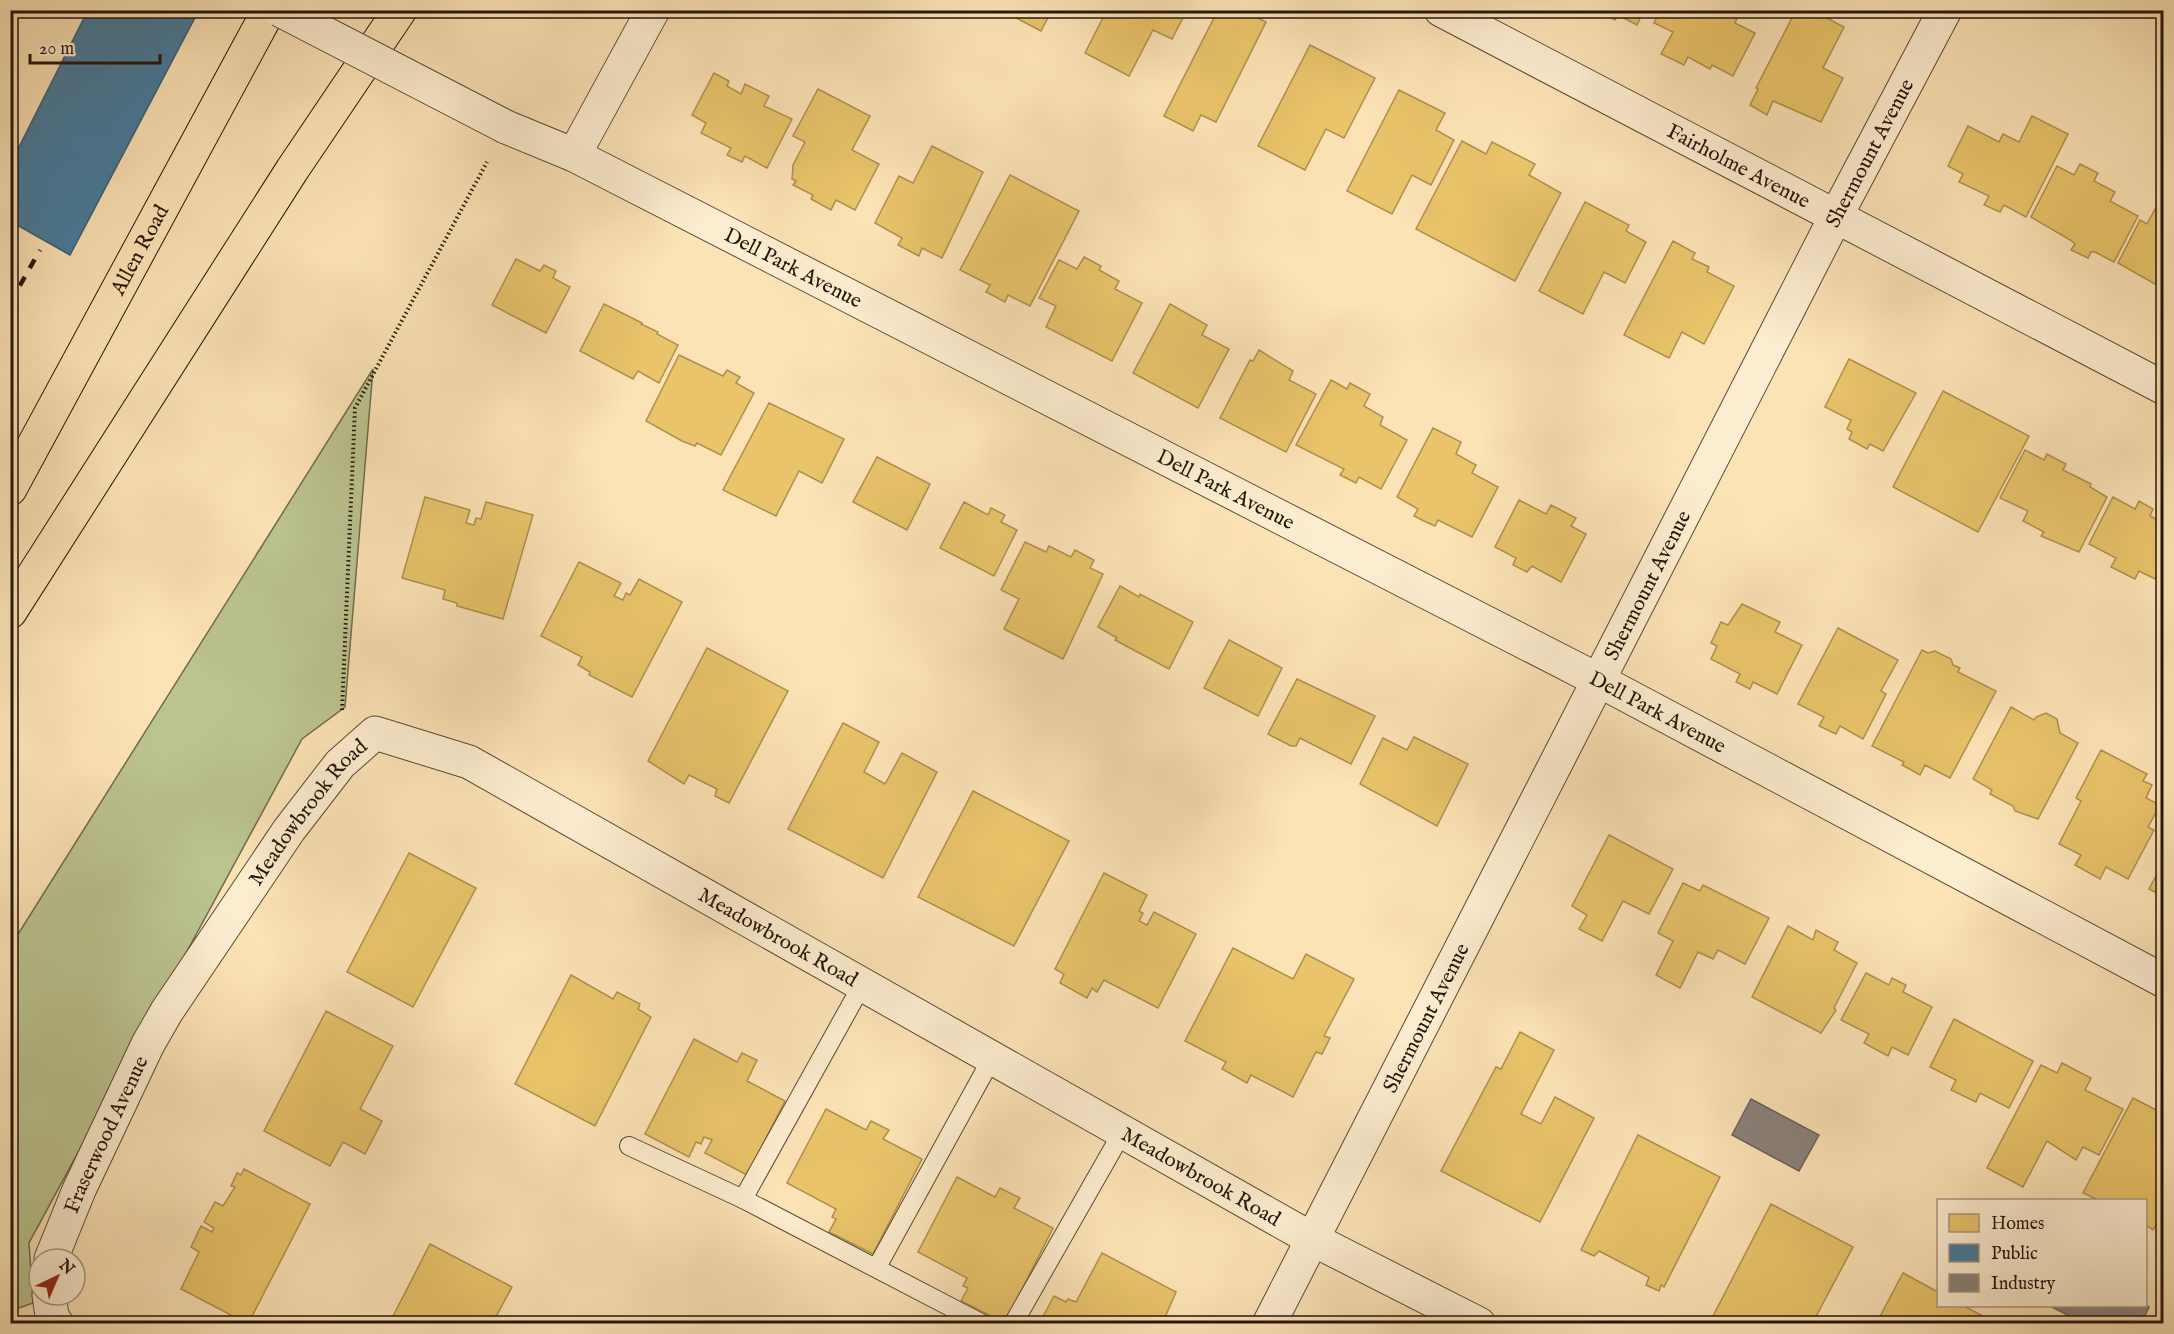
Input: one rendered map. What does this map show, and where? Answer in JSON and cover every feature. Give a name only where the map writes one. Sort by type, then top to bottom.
[{"type":"highway","name":"Allen Road","points":[[10,489],[269,10]]},
{"type":"highway","points":[[10,612],[292,170],[400,10]]},
{"type":"street","name":"Dell Park Avenue","points":[[280,10],[506,127],[574,155],[1598,680],[2163,981]]},
{"type":"street","points":[[574,155],[653,10]]},
{"type":"street","name":"Fairholme Avenue","points":[[1441,10],[2163,388]]},
{"type":"street","name":"Shermount Avenue","points":[[1269,1323],[1836,216],[1945,10]]},
{"type":"street","name":"Meadowbrook Road","points":[[167,1011],[289,830],[340,764],[375,733],[469,762],[1312,1239],[1479,1323]]},
{"type":"street","name":"Fraserwood Avenue","points":[[56,1247],[84,1180],[148,1044],[167,1011]]},
{"type":"street","points":[[50,1307],[52,1316],[57,1323]]},
{"type":"lane","points":[[743,1199],[862,985]]},
{"type":"lane","points":[[877,1267],[992,1058]]},
{"type":"lane","points":[[1013,1323],[1123,1131]]},
{"type":"lane","points":[[628,1146],[743,1199],[983,1323]]},
{"type":"path","points":[[340,764],[355,408],[506,127]]},
{"type":"green space","points":[[373,369],[345,707],[302,739],[29,1243],[29,1247],[27,1247],[27,1305],[11,1311],[10,947]]},
{"type":"building: Homes","points":[[1001,10],[1052,10],[1041,31]]},
{"type":"building: Homes","points":[[1107,10],[1187,10],[1172,39],[1153,30],[1129,76],[1085,53]]},
{"type":"building: Homes","points":[[1218,10],[1243,10],[1266,22],[1216,122],[1201,115],[1193,131],[1164,116]]},
{"type":"building: Homes","points":[[1596,10],[1644,10],[1637,25],[1618,15],[1615,20]]},
{"type":"building: Homes","points":[[1660,10],[1741,10],[1735,23],[1755,33],[1733,76],[1712,65],[1710,69],[1688,57],[1684,65],[1661,54],[1673,32],[1654,23]]},
{"type":"building: Homes","points":[[1796,10],[1812,10],[1844,27],[1823,68],[1843,78],[1821,122],[1773,101],[1767,115],[1750,105],[1758,89],[1756,88]]},
{"type":"building: Homes","points":[[1310,45],[1375,78],[1344,138],[1326,129],[1305,170],[1258,146]]},
{"type":"building: Homes","points":[[714,73],[729,81],[727,86],[741,94],[745,84],[769,96],[764,106],[792,119],[767,168],[745,156],[742,162],[727,155],[731,148],[701,133],[706,123],[692,115]]},
{"type":"building: Homes","points":[[818,89],[870,116],[852,150],[879,164],[855,210],[836,200],[831,210],[811,199],[813,195],[793,185],[796,181],[792,179],[793,165],[805,142],[793,136]]},
{"type":"building: Homes","points":[[1399,90],[1445,113],[1436,130],[1454,140],[1431,185],[1412,175],[1392,214],[1347,191]]},
{"type":"building: Homes","points":[[2032,116],[2068,134],[2026,217],[2004,205],[2000,212],[1984,205],[1989,196],[1959,182],[1963,174],[1948,166],[1968,126],[1999,142],[2003,134],[2019,142]]},
{"type":"building: Homes","points":[[1462,141],[1486,154],[1492,142],[1535,164],[1529,175],[1561,193],[1515,281],[1416,229]]},
{"type":"building: Homes","points":[[932,146],[983,172],[942,258],[922,248],[919,256],[898,245],[902,238],[875,223],[899,176],[913,183]]},
{"type":"building: Homes","points":[[2080,164],[2098,173],[2094,181],[2115,192],[2110,201],[2138,216],[2114,262],[2095,252],[2091,252],[2088,258],[2071,250],[2075,244],[2072,241],[2031,217],[2057,166],[2074,175]]},
{"type":"building: Homes","points":[[1010,175],[1079,211],[1030,306],[1008,295],[1005,302],[986,292],[990,285],[960,270]]},
{"type":"building: Homes","points":[[2161,198],[2164,199],[2164,297],[2159,295],[2162,288],[2118,263],[2140,220],[2147,224]]},
{"type":"building: Homes","points":[[1585,202],[1629,225],[1626,231],[1646,242],[1625,283],[1604,272],[1583,314],[1539,291]]},
{"type":"building: Homes","points":[[1673,241],[1695,253],[1692,259],[1709,267],[1707,272],[1734,286],[1704,344],[1682,332],[1669,358],[1624,335]]},
{"type":"building: Homes","points":[[1084,257],[1101,266],[1099,270],[1119,281],[1115,289],[1142,303],[1112,361],[1046,327],[1056,306],[1039,298],[1059,260],[1077,269]]},
{"type":"building: Homes","points":[[516,259],[540,271],[544,265],[556,271],[553,278],[570,287],[546,333],[492,305]]},
{"type":"building: Homes","points":[[604,304],[678,345],[659,383],[638,371],[633,379],[580,351]]},
{"type":"building: Homes","points":[[1170,304],[1207,325],[1202,335],[1229,349],[1198,408],[1133,373]]},
{"type":"building: Homes","points":[[1259,350],[1293,371],[1289,380],[1316,394],[1286,452],[1220,418],[1250,360],[1253,361]]},
{"type":"building: Homes","points":[[679,355],[723,376],[727,370],[740,377],[736,383],[754,393],[721,455],[697,443],[695,446],[682,441],[646,421]]},
{"type":"building: Homes","points":[[1849,359],[1916,393],[1883,451],[1870,444],[1867,449],[1849,439],[1852,432],[1847,429],[1851,420],[1825,407]]},
{"type":"building: Homes","points":[[1331,380],[1347,389],[1350,383],[1370,394],[1364,406],[1383,417],[1380,425],[1407,440],[1381,489],[1359,477],[1356,483],[1340,475],[1344,469],[1296,445]]},
{"type":"building: Homes","points":[[1943,391],[2029,436],[1978,532],[1893,487]]},
{"type":"building: Homes","points":[[769,403],[844,439],[822,483],[799,471],[776,516],[723,490]]},
{"type":"building: Homes","points":[[1433,428],[1461,442],[1456,454],[1476,465],[1472,473],[1498,487],[1472,537],[1438,520],[1435,526],[1414,516],[1418,509],[1397,497]]},
{"type":"building: Homes","points":[[2025,450],[2044,460],[2047,454],[2066,464],[2063,470],[2091,484],[2090,487],[2107,497],[2079,552],[2041,536],[2044,532],[2023,521],[2028,511],[2000,498]]},
{"type":"building: Homes","points":[[877,457],[930,484],[907,530],[853,502]]},
{"type":"building: Homes","points":[[425,497],[470,510],[466,523],[474,525],[476,518],[481,519],[486,502],[533,515],[503,619],[457,606],[457,603],[443,599],[445,590],[402,578]]},
{"type":"building: Homes","points":[[2113,497],[2135,509],[2139,501],[2153,509],[2150,516],[2164,523],[2164,578],[2157,574],[2155,579],[2139,571],[2135,579],[2111,567],[2116,558],[2089,544]]},
{"type":"building: Homes","points":[[1519,500],[1546,514],[1551,505],[1576,518],[1571,526],[1586,534],[1561,582],[1532,566],[1527,572],[1513,565],[1516,558],[1495,547]]},
{"type":"building: Homes","points":[[964,502],[988,515],[991,508],[1005,515],[1001,522],[1017,530],[994,576],[940,548]]},
{"type":"building: Homes","points":[[1025,542],[1046,552],[1049,546],[1071,557],[1075,550],[1094,560],[1090,568],[1103,574],[1063,659],[1004,629],[1019,599],[1001,590]]},
{"type":"building: Homes","points":[[579,562],[621,583],[614,596],[623,600],[626,593],[630,595],[639,579],[682,602],[632,697],[589,675],[590,672],[578,665],[582,657],[541,636]]},
{"type":"building: Homes","points":[[1120,586],[1193,622],[1169,669],[1115,640],[1117,638],[1098,627]]},
{"type":"building: Homes","points":[[1742,604],[1780,622],[1775,632],[1802,645],[1777,694],[1753,682],[1750,689],[1736,682],[1740,674],[1711,659],[1717,646],[1711,643],[1721,622],[1728,625]]},
{"type":"building: Homes","points":[[1838,628],[1898,660],[1881,691],[1886,694],[1863,739],[1840,726],[1836,734],[1819,726],[1824,717],[1798,704]]},
{"type":"building: Homes","points":[[1229,640],[1282,668],[1258,716],[1204,688]]},
{"type":"building: Homes","points":[[707,648],[788,691],[729,803],[715,796],[717,789],[689,775],[684,784],[648,761]]},
{"type":"building: Homes","points":[[1922,650],[1928,653],[1935,651],[1951,659],[1953,665],[1960,668],[1958,672],[1996,691],[1950,778],[1925,765],[1920,775],[1902,765],[1904,762],[1872,746]]},
{"type":"building: Homes","points":[[1297,679],[1375,716],[1351,764],[1300,738],[1296,746],[1291,746],[1268,734]]},
{"type":"building: Homes","points":[[2011,707],[2034,720],[2046,713],[2057,719],[2060,733],[2078,743],[2038,819],[2015,811],[2013,806],[1990,794],[1992,790],[1973,779]]},
{"type":"building: Homes","points":[[843,723],[879,742],[864,772],[885,784],[902,753],[937,772],[883,878],[788,829]]},
{"type":"building: Homes","points":[[1414,737],[1468,764],[1437,826],[1360,784],[1383,738],[1407,750]]},
{"type":"building: Homes","points":[[2101,750],[2147,774],[2143,781],[2152,785],[2146,798],[2160,805],[2148,827],[2154,830],[2128,879],[2106,867],[2100,879],[2075,865],[2081,855],[2059,844],[2081,801],[2076,798]]},
{"type":"building: Homes","points":[[973,791],[1069,841],[1014,946],[918,897]]},
{"type":"building: Homes","points":[[1609,835],[1673,869],[1649,914],[1623,901],[1602,941],[1579,929],[1587,915],[1572,906]]},
{"type":"building: Homes","points":[[409,853],[476,888],[413,1007],[347,972]]},
{"type":"building: Homes","points":[[2164,861],[2164,897],[2149,889]]},
{"type":"building: Homes","points":[[1104,873],[1147,895],[1139,911],[1143,913],[1139,921],[1147,925],[1154,912],[1196,934],[1158,1008],[1104,980],[1097,992],[1092,988],[1087,998],[1060,983],[1064,974],[1055,969]]},
{"type":"building: Homes","points":[[1683,883],[1700,891],[1703,885],[1769,918],[1745,964],[1718,950],[1713,959],[1698,952],[1680,988],[1656,975],[1673,941],[1658,933]]},
{"type":"building: Homes","points":[[1788,926],[1813,940],[1816,930],[1838,942],[1834,950],[1857,963],[1834,1008],[1836,1010],[1821,1033],[1752,997]]},
{"type":"building: Homes","points":[[1233,948],[1293,979],[1306,954],[1354,979],[1324,1036],[1330,1038],[1322,1054],[1316,1052],[1293,1097],[1251,1075],[1247,1083],[1222,1069],[1226,1062],[1185,1041]]},
{"type":"building: Homes","points":[[1866,973],[1889,985],[1892,978],[1906,985],[1903,992],[1932,1007],[1908,1055],[1892,1047],[1888,1056],[1864,1043],[1869,1034],[1841,1020]]},
{"type":"building: Homes","points":[[571,975],[613,999],[617,992],[640,1004],[638,1009],[651,1017],[595,1126],[515,1084]]},
{"type":"building: Homes","points":[[326,1011],[393,1046],[360,1109],[382,1121],[365,1154],[343,1142],[330,1166],[264,1131]]},
{"type":"building: Homes","points":[[1954,1019],[2033,1061],[2009,1108],[1980,1093],[1976,1102],[1951,1090],[1956,1080],[1930,1067]]},
{"type":"building: Homes","points":[[1520,1032],[1554,1050],[1521,1114],[1541,1124],[1555,1097],[1594,1118],[1540,1222],[1441,1171],[1496,1067],[1501,1069]]},
{"type":"building: Homes","points":[[694,1039],[737,1062],[742,1053],[757,1060],[747,1081],[785,1101],[747,1175],[705,1153],[712,1140],[704,1137],[701,1144],[696,1142],[689,1157],[645,1134]]},
{"type":"building: Homes","points":[[2062,1063],[2091,1078],[2085,1090],[2123,1109],[2099,1155],[2083,1147],[2076,1160],[2047,1141],[2023,1187],[1987,1168],[2041,1065],[2057,1073]]},
{"type":"building: Homes","points":[[2133,1098],[2164,1114],[2164,1210],[2153,1230],[2147,1226],[2147,1199],[2096,1199],[2083,1193]]},
{"type":"building: Homes","points":[[826,1109],[866,1130],[871,1121],[889,1130],[883,1139],[922,1159],[873,1254],[829,1232],[836,1219],[832,1217],[836,1209],[787,1183]]},
{"type":"building: Homes","points":[[1638,1135],[1720,1177],[1664,1287],[1661,1285],[1659,1291],[1646,1285],[1649,1277],[1599,1251],[1594,1256],[1581,1250]]},
{"type":"building: Homes","points":[[244,1169],[310,1204],[248,1324],[181,1289],[199,1252],[191,1247],[201,1226],[212,1232],[214,1228],[204,1222],[215,1202],[223,1206],[235,1187],[231,1186],[237,1173],[241,1175]]},
{"type":"building: Homes","points":[[957,1177],[995,1197],[1000,1188],[1020,1198],[1014,1208],[1053,1228],[1005,1323],[961,1301],[968,1288],[963,1286],[967,1278],[918,1252]]},
{"type":"building: Homes","points":[[1771,1204],[1853,1247],[1812,1324],[1737,1324],[1730,1320],[1721,1324],[1712,1318]]},
{"type":"building: Homes","points":[[430,1244],[512,1287],[492,1324],[389,1324]]},
{"type":"building: Homes","points":[[1102,1253],[1176,1292],[1162,1324],[1039,1324],[1054,1296],[1066,1302],[1068,1299],[1076,1302]]},
{"type":"building: Homes","points":[[1903,1273],[1937,1291],[1937,1307],[1966,1307],[1983,1316],[1979,1324],[1876,1324]]},
{"type":"building: Public","points":[[88,10],[199,10],[70,255],[10,221],[10,165]]},
{"type":"building: Industry","points":[[1751,1099],[1819,1135],[1799,1171],[1732,1135]]},
{"type":"building: Industry","points":[[2052,1307],[2149,1307],[2141,1324],[2085,1324]]},
{"type":"railway","points":[[10,303],[40,250]]}]
